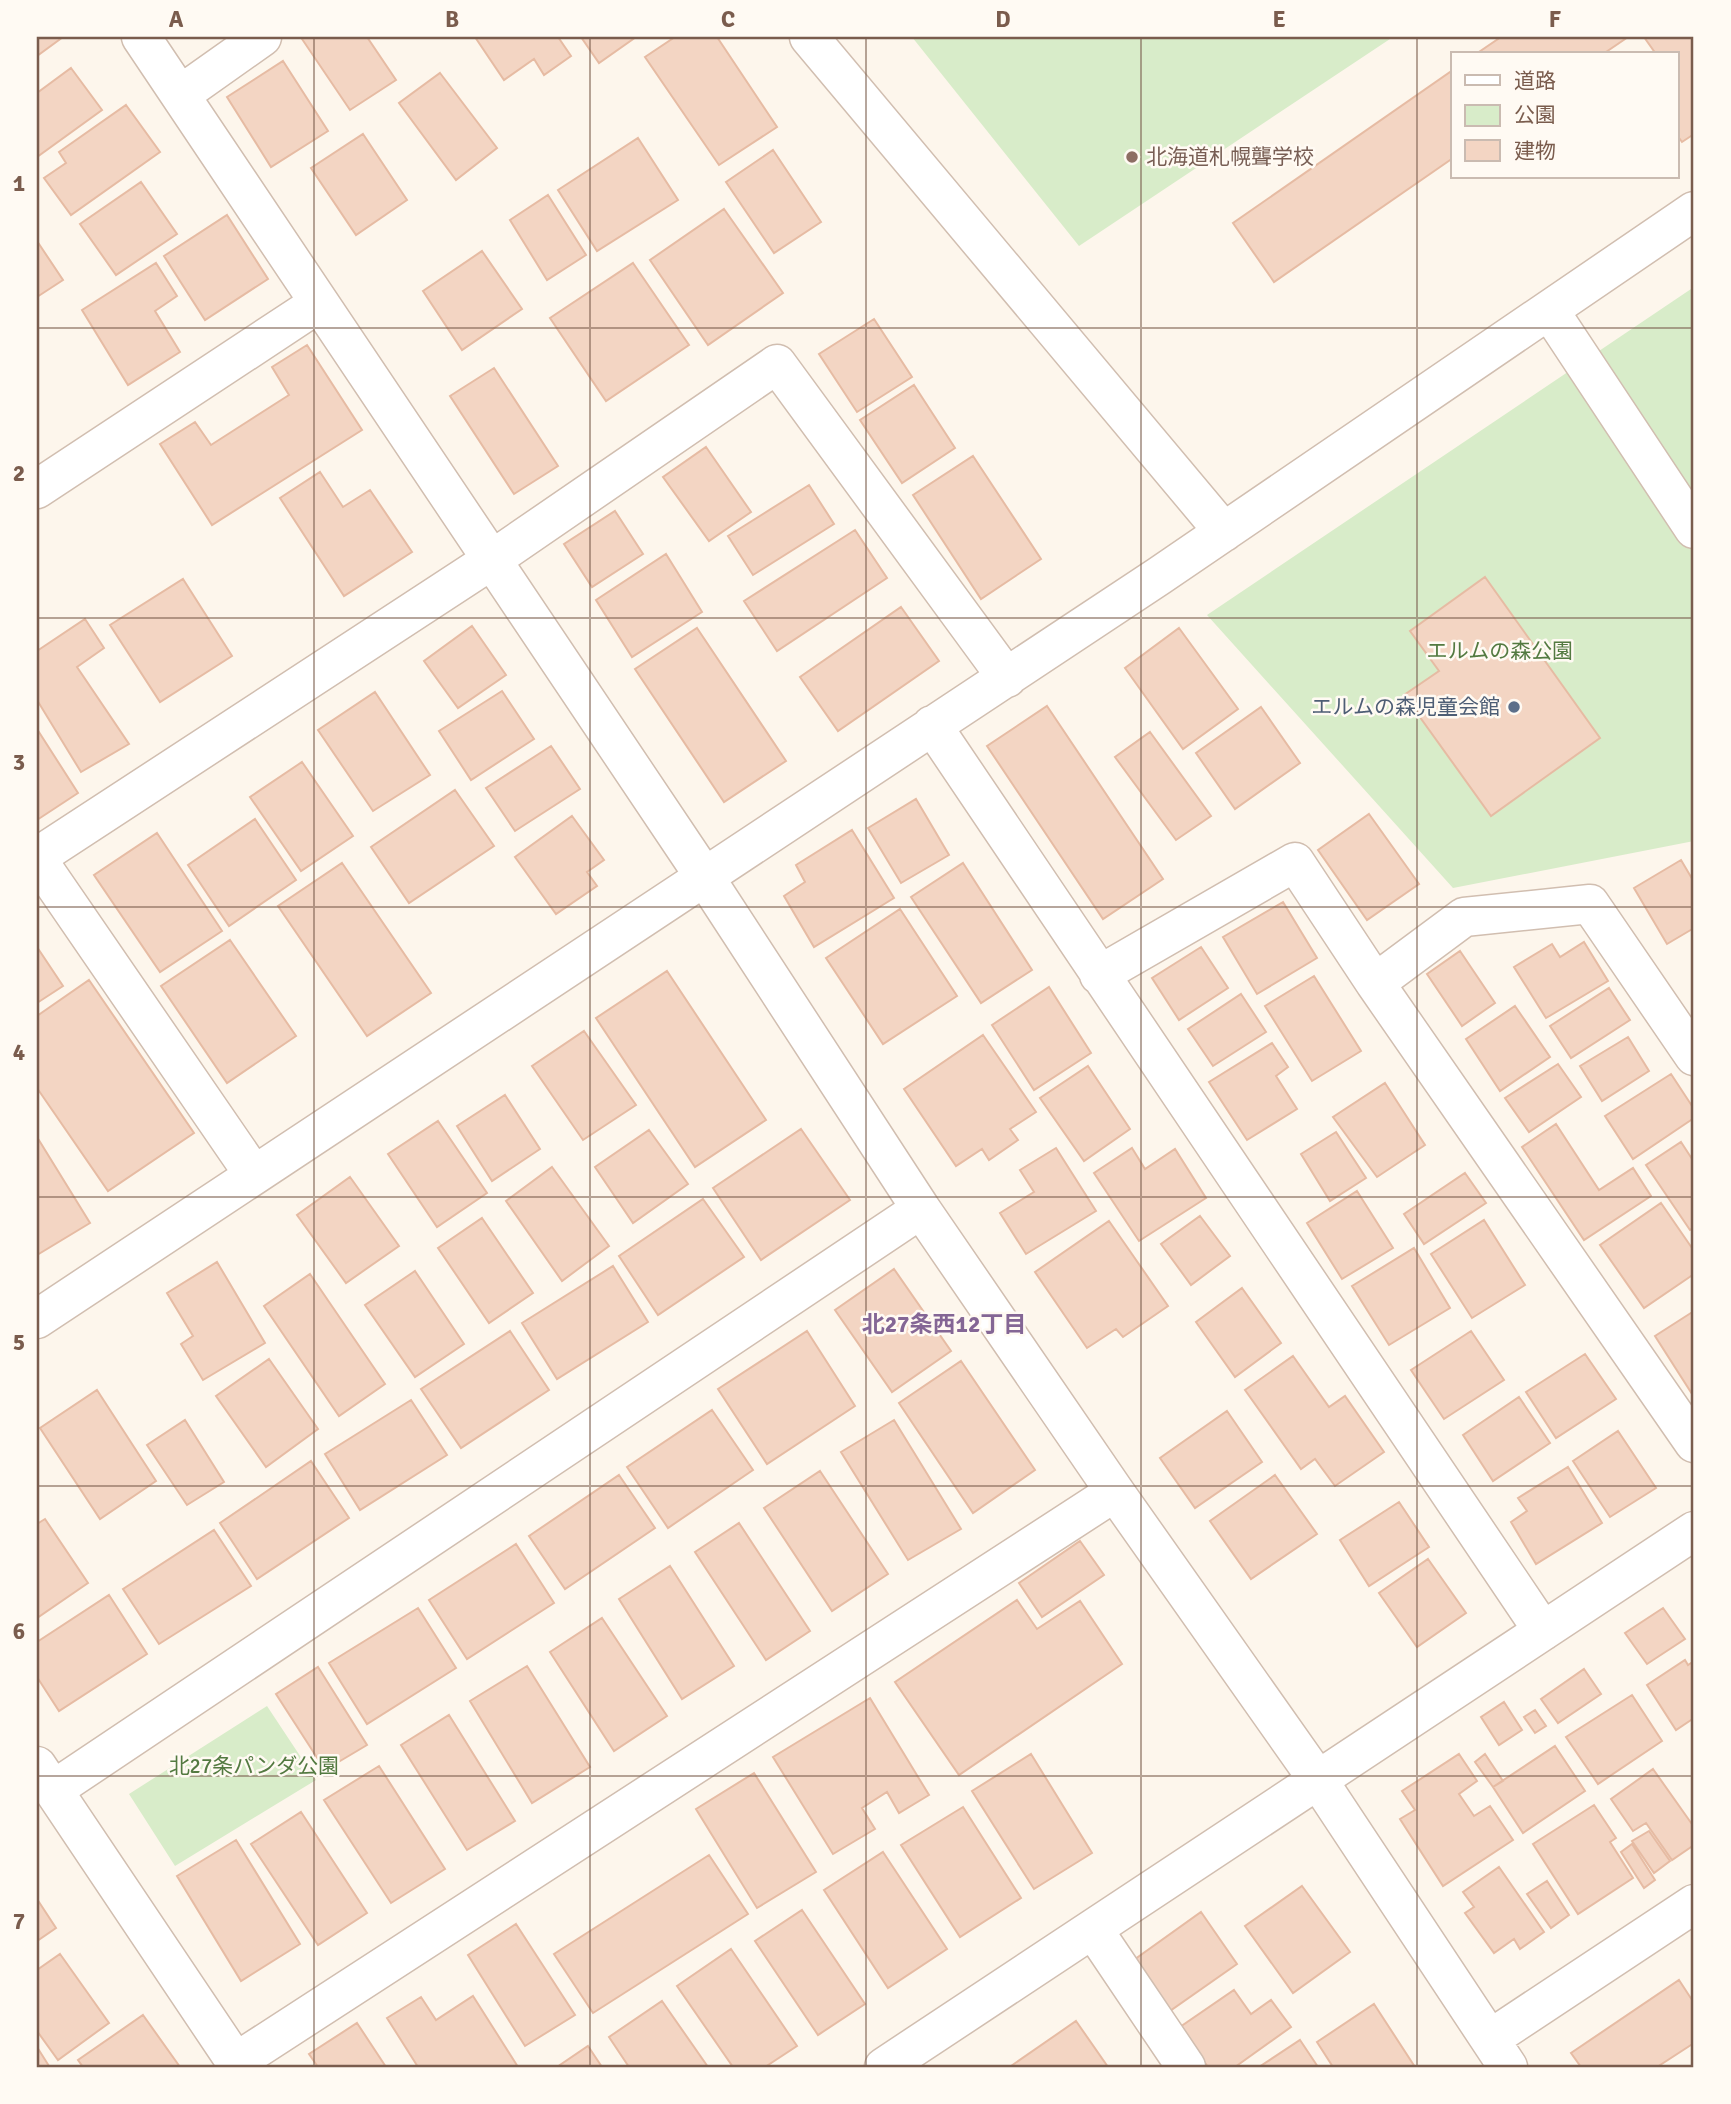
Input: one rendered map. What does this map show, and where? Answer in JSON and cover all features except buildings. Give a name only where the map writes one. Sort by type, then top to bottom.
[{"type":"street","points":[[141,37],[704,876],[921,1209],[1115,1492],[1318,1780],[1499,2053],[1694,1904]]},
{"type":"street","points":[[180,95],[262,37]]},
{"type":"street","points":[[809,37],[1224,532]]},
{"type":"street","points":[[37,1319],[932,725],[1007,678],[1694,211]]},
{"type":"street","points":[[37,489],[318,303]]},
{"type":"street","points":[[1549,310],[1694,529]]},
{"type":"street","points":[[254,1175],[37,858],[491,561],[777,364],[1007,678]]},
{"type":"street","points":[[932,725],[1543,1631]]},
{"type":"street","points":[[1099,975],[1295,862],[1375,983],[1694,1443]]},
{"type":"street","points":[[1375,983],[1464,917],[1590,904],[1694,1056]]},
{"type":"street","points":[[921,1209],[45,1778],[237,2064],[1115,1492]]},
{"type":"street","points":[[884,2067],[1694,1531]]},
{"type":"street","points":[[1093,1929],[1186,2067]]},
{"type":"green space","name":"北海道札幌聾学校","points":[[912,37],[1393,37],[1079,246]]},
{"type":"green space","name":"エルムの森公園","points":[[1694,287],[1694,841],[1453,888],[1207,615]]},
{"type":"green space","name":"北27条パンダ公園","points":[[267,1706],[316,1780],[175,1866],[129,1794]]},
{"type":"place","name":"北海道札幌聾学校","points":[[1132,157]]},
{"type":"place","name":"エルムの森児童会館","points":[[1514,707]]},
{"type":"district","name":"北27条西12丁目","points":[[944,1324]]}]
